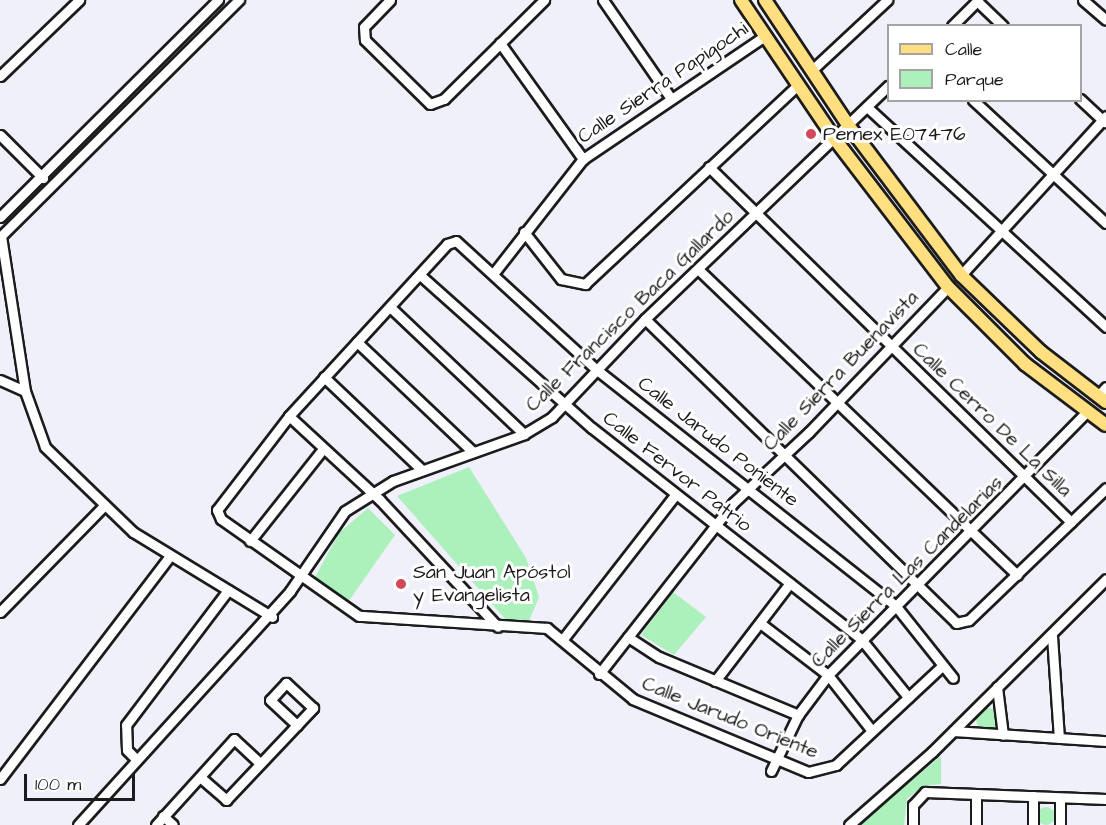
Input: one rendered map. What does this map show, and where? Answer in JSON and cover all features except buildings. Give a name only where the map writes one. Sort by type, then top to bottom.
[{"type":"main road","points":[[741,0],[834,138],[948,287],[1025,364],[1106,425]]},
{"type":"main road","points":[[765,0],[848,124],[961,275],[1041,352],[1103,395]]},
{"type":"street","points":[[0,76],[79,0]]},
{"type":"street","points":[[0,217],[218,0]]},
{"type":"street","points":[[239,0],[1,236],[25,391],[45,447],[103,507],[170,556],[271,617]]},
{"type":"street","points":[[390,0],[362,34],[417,97],[437,104],[544,0]]},
{"type":"street","points":[[603,0],[670,97]]},
{"type":"street","points":[[812,70],[887,0]]},
{"type":"street","points":[[954,24],[977,0],[1001,24]]},
{"type":"street","points":[[1083,0],[1106,20]]},
{"type":"street","name":"Calle Sierra Papigochi","points":[[493,274],[583,159],[670,97],[765,36]]},
{"type":"street","points":[[500,43],[583,159]]},
{"type":"street","points":[[525,232],[550,267],[576,286],[604,269],[798,84]]},
{"type":"street","name":"Calle Francisco Baca Gallardo","points":[[78,825],[135,758],[271,617],[304,574],[337,519],[372,492],[422,470],[524,434],[565,405],[645,319],[887,87]]},
{"type":"street","points":[[961,275],[1105,120],[1082,101]]},
{"type":"street","points":[[975,102],[1106,223]]},
{"type":"street","points":[[867,107],[1106,327]]},
{"type":"street","points":[[0,135],[52,186]]},
{"type":"street","name":"Calle Cerro De La Silla","points":[[709,167],[1024,479],[1071,522]]},
{"type":"street","name":"Calle Jarudo Poniente","points":[[420,275],[453,241],[493,274],[597,369],[895,605],[953,678]]},
{"type":"street","points":[[698,269],[1017,575]]},
{"type":"street","points":[[420,275],[289,416],[372,492],[498,627]]},
{"type":"street","name":"Calle Fervor Patrio","points":[[420,275],[565,405],[675,495],[861,639],[908,697]]},
{"type":"street","name":"Calle Sierra Buenavista","points":[[599,674],[715,525],[746,489],[787,455],[948,287]]},
{"type":"street","points":[[390,308],[524,434]]},
{"type":"street","points":[[645,319],[787,455],[956,623],[965,623],[1106,488]]},
{"type":"street","points":[[357,342],[473,452]]},
{"type":"street","points":[[324,377],[422,470]]},
{"type":"street","points":[[0,380],[25,391]]},
{"type":"street","name":"Calle Sierra Las Candelarias","points":[[771,771],[798,715],[828,675],[895,605],[972,533],[1086,411]]},
{"type":"street","name":"Calle Jarudo Oriente","points":[[289,416],[217,510],[250,541],[304,574],[359,616],[498,627],[547,628],[563,639],[599,674],[633,699],[808,772],[825,772],[872,731]]},
{"type":"street","points":[[250,541],[324,449]]},
{"type":"street","points":[[563,639],[675,495]]},
{"type":"street","points":[[0,612],[103,507]]},
{"type":"street","points":[[0,779],[170,556]]},
{"type":"street","points":[[849,825],[871,801],[954,731],[1052,636],[1106,579]]},
{"type":"street","points":[[715,681],[790,583]]},
{"type":"street","points":[[135,758],[127,750],[126,725],[228,590]]},
{"type":"street","points":[[760,623],[828,675],[872,731],[942,666]]},
{"type":"street","points":[[1052,636],[1059,738]]},
{"type":"street","points":[[628,637],[715,681],[798,715]]},
{"type":"street","points":[[200,777],[226,800],[260,763],[297,725],[313,708],[286,683],[270,700],[297,725]]},
{"type":"street","points":[[997,687],[1004,735]]},
{"type":"street","points":[[954,731],[1106,741]]},
{"type":"street","points":[[156,825],[234,739],[260,763]]},
{"type":"street","points":[[976,794],[976,825]]},
{"type":"street","points":[[914,825],[917,796],[976,794],[1106,800]]},
{"type":"street","points":[[1033,796],[1033,825]]},
{"type":"street","points":[[1060,798],[1060,825]]},
{"type":"street","points":[[163,816],[173,825]]},
{"type":"green space","points":[[469,467],[526,558],[539,597],[529,621],[507,621],[397,496]]},
{"type":"green space","points":[[368,508],[395,535],[346,605],[313,581],[339,533]]},
{"type":"green space","points":[[673,592],[706,617],[674,655],[641,635]]},
{"type":"green space","points":[[987,708],[995,711],[998,719],[995,727],[987,730],[979,727],[976,719],[979,711]]},
{"type":"green space","points":[[941,756],[941,784],[923,786],[907,799],[904,825],[858,825]]},
{"type":"green space","points":[[1046,807],[1052,810],[1055,816],[1052,822],[1046,825],[1040,822],[1037,816],[1040,810]]},
{"type":"place","name":"Pemex E07476","points":[[811,134]]},
{"type":"place","name":"San Juan Apóstol y Evangelista","points":[[401,584]]}]
